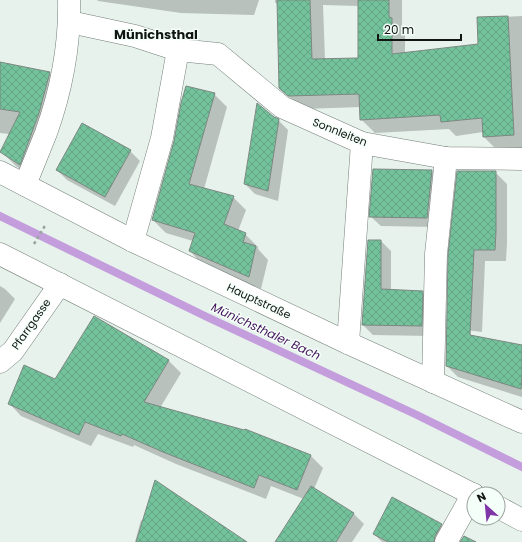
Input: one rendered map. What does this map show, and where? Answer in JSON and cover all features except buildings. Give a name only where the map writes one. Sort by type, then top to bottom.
[{"type":"street","points":[[25,185],[46,132],[60,87],[70,22],[69,0]]},
{"type":"street","name":"Sonnleiten","points":[[70,22],[135,36],[178,50],[218,54],[282,107],[362,143],[446,158],[522,159]]},
{"type":"street","points":[[133,241],[162,138],[178,50]]},
{"type":"street","points":[[348,343],[362,143]]},
{"type":"street","points":[[433,382],[436,254],[446,158]]},
{"type":"street","name":"Hauptstraße","points":[[0,172],[133,241],[348,343],[522,422]]},
{"type":"street","points":[[0,254],[466,491]]},
{"type":"street","name":"Pfarrgasse","points":[[0,362],[13,351],[60,284]]},
{"type":"street","points":[[446,542],[466,508]]},
{"type":"street","points":[[506,511],[522,520]]},
{"type":"path","points":[[33,246],[47,222]]},
{"type":"waterway","name":"Münichsthaler Bach","points":[[0,216],[207,317],[417,415],[522,467]]},
{"type":"district","name":"Münichsthal","points":[[156,34]]}]
